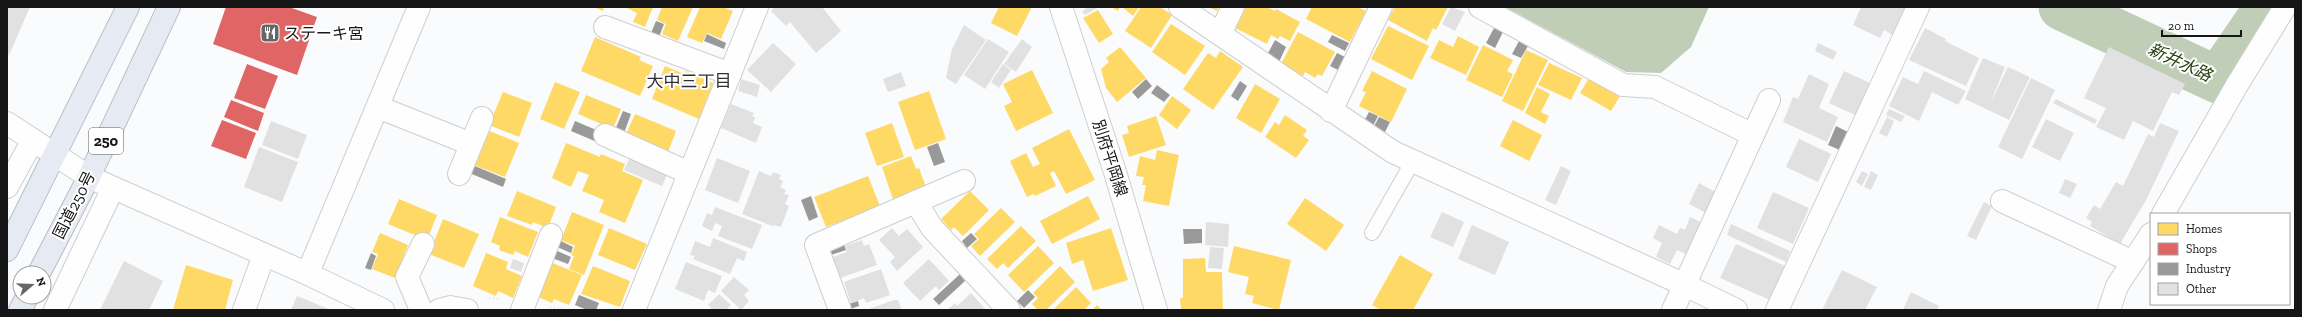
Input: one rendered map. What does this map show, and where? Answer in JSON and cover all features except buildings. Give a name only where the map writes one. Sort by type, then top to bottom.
[{"type":"highway","name":"250","points":[[7,250],[128,7]]},
{"type":"highway","name":"国道250号","points":[[43,265],[89,177],[170,7]]},
{"type":"street","points":[[306,273],[420,7]]},
{"type":"street","points":[[634,310],[757,7]]},
{"type":"street","name":"別府平岡線","points":[[1061,7],[1115,172],[1156,310]]},
{"type":"street","points":[[1180,7],[1393,152],[1685,285],[1736,310]]},
{"type":"street","points":[[1220,34],[1233,7]]},
{"type":"street","points":[[1331,111],[1381,7]]},
{"type":"street","points":[[1480,7],[1623,85],[1655,87],[1753,135]]},
{"type":"street","points":[[1777,310],[1918,7]]},
{"type":"street","points":[[2163,213],[2237,85],[2285,7]]},
{"type":"street","points":[[605,27],[730,74]]},
{"type":"street","points":[[1673,310],[1769,100]]},
{"type":"street","points":[[378,107],[471,144]]},
{"type":"street","points":[[459,174],[482,118]]},
{"type":"street","points":[[7,122],[89,177],[306,273],[382,310]]},
{"type":"street","points":[[605,135],[689,172]]},
{"type":"street","points":[[7,187],[33,140]]},
{"type":"street","points":[[840,310],[816,245],[964,181]]},
{"type":"street","points":[[55,310],[113,188]]},
{"type":"street","points":[[2002,201],[2133,262]]},
{"type":"street","points":[[916,202],[932,228],[1010,310]]},
{"type":"street","points":[[523,306],[551,235]]},
{"type":"street","points":[[2109,310],[2117,286],[2150,236]]},
{"type":"street","points":[[421,310],[407,277],[423,244]]},
{"type":"street","points":[[244,310],[264,255]]},
{"type":"street","points":[[440,310],[475,303]]},
{"type":"lane","points":[[1372,233],[1413,161]]},
{"type":"path","points":[[475,303],[564,310]]},
{"type":"shaded area","points":[[1505,7],[1709,7],[1691,47],[1661,73],[1626,72]]},
{"type":"waterway","name":"新井水路","points":[[2062,7],[2218,80],[2268,7]]},
{"type":"place","name":"ステーキ宮","points":[[270,33]]},
{"type":"district","name":"大中三丁目","points":[[689,81]]}]
